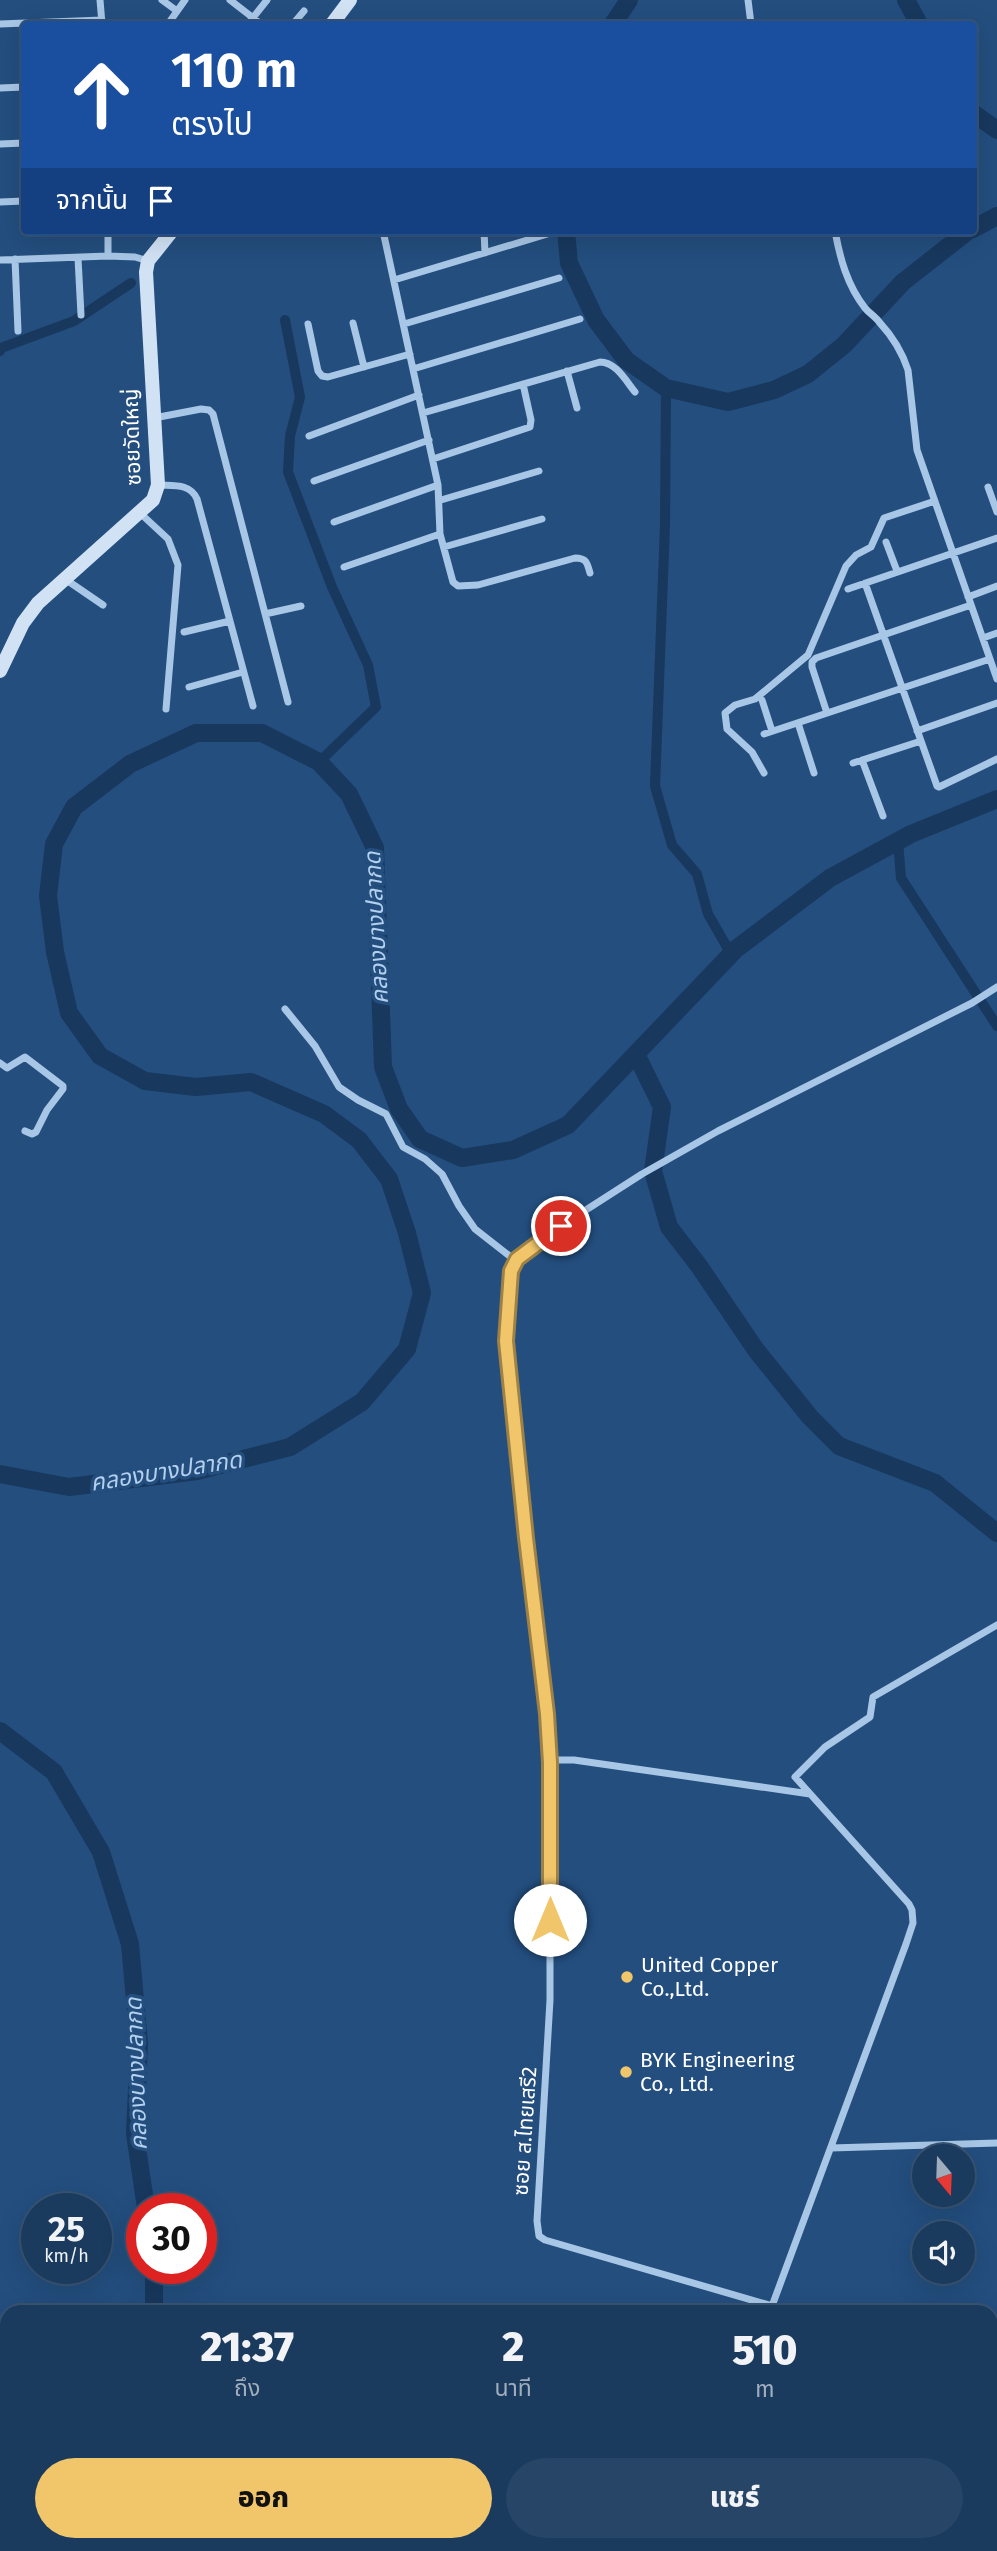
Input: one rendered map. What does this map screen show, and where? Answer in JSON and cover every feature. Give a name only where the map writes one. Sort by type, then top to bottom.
[{"type":"street","points":[[100,0],[102,21]]},
{"type":"street","points":[[162,0],[177,11]]},
{"type":"street","points":[[169,21],[185,0]]},
{"type":"street","points":[[230,0],[251,21],[267,0]]},
{"type":"street","points":[[333,21],[350,0]]},
{"type":"street","points":[[748,0],[751,21]]},
{"type":"street","points":[[296,21],[304,11]]},
{"type":"street","points":[[0,24],[21,24]]},
{"type":"street","points":[[0,88],[21,87]]},
{"type":"street","points":[[0,144],[21,143]]},
{"type":"street","points":[[0,202],[21,201]]},
{"type":"street","points":[[108,235],[108,256]]},
{"type":"street","points":[[0,260],[108,256],[135,257],[148,261],[169,235]]},
{"type":"street","points":[[384,235],[433,459],[440,500],[440,534],[451,577],[458,586],[478,585],[575,558],[587,561],[590,573]]},
{"type":"street","points":[[484,235],[485,253]]},
{"type":"street","points":[[394,280],[545,235]]},
{"type":"street","points":[[836,235],[839,257],[846,275],[865,309],[879,321],[898,347],[908,370],[917,450],[997,679]]},
{"type":"street","points":[[78,258],[80,315]]},
{"type":"street","points":[[15,259],[18,331]]},
{"type":"street","name":"ซอยวัดใหญ่","points":[[0,671],[23,623],[38,603],[153,499],[158,485],[147,308],[148,261]]},
{"type":"street","points":[[404,324],[559,278]]},
{"type":"street","points":[[413,369],[580,319]]},
{"type":"street","points":[[353,323],[364,367]]},
{"type":"street","points":[[308,324],[318,371],[322,376],[328,377],[410,354]]},
{"type":"street","points":[[423,412],[600,362],[609,362],[635,393]]},
{"type":"street","points":[[567,371],[577,408]]},
{"type":"street","points":[[433,459],[530,427],[523,384]]},
{"type":"street","points":[[309,436],[419,395]]},
{"type":"street","points":[[154,418],[201,409],[213,414],[288,702]]},
{"type":"street","points":[[314,481],[429,440]]},
{"type":"street","points":[[440,500],[539,471]]},
{"type":"street","points":[[158,485],[187,487],[193,490],[253,706]]},
{"type":"street","points":[[334,522],[438,485]]},
{"type":"street","points":[[988,487],[997,512]]},
{"type":"street","points":[[764,773],[752,752],[727,729],[724,722],[725,713],[735,705],[755,699],[808,655],[846,566],[856,555],[871,547],[884,518],[935,501]]},
{"type":"street","points":[[140,513],[168,539],[178,565],[166,709]]},
{"type":"street","points":[[444,547],[542,519]]},
{"type":"street","points":[[344,567],[440,534]]},
{"type":"street","points":[[848,589],[997,538]]},
{"type":"street","points":[[886,541],[897,571]]},
{"type":"street","points":[[65,579],[103,605]]},
{"type":"street","points":[[865,583],[937,786],[997,759]]},
{"type":"street","points":[[968,597],[997,586]]},
{"type":"street","points":[[827,713],[812,662],[816,658],[971,605]]},
{"type":"street","points":[[265,614],[301,606]]},
{"type":"street","points":[[184,632],[230,621]]},
{"type":"street","points":[[983,638],[997,633]]},
{"type":"street","points":[[762,701],[768,732],[990,659]]},
{"type":"street","points":[[189,687],[243,672]]},
{"type":"street","points":[[917,731],[997,703]]},
{"type":"street","points":[[798,723],[814,773]]},
{"type":"street","points":[[853,763],[921,741]]},
{"type":"street","points":[[862,760],[883,816]]},
{"type":"street","points":[[550,1763],[506,1341],[511,1271],[516,1261],[561,1226],[642,1174],[740,1120],[972,1003],[997,987]]},
{"type":"street","points":[[285,1009],[315,1046],[339,1087],[386,1114],[403,1147],[425,1158],[442,1174],[458,1206],[475,1229],[516,1261]]},
{"type":"street","points":[[0,1063],[7,1068],[25,1057],[63,1086],[36,1132],[32,1134],[25,1131]]},
{"type":"street","points":[[772,2305],[909,1935],[913,1916],[909,1904],[796,1777],[825,1746],[870,1717],[873,1697],[997,1625]]},
{"type":"street","points":[[550,1763],[552,1760],[574,1760],[811,1794]]},
{"type":"street","name":"ซอย ส.ไทยเสรี2","points":[[550,1763],[550,2000],[537,2221],[539,2235],[544,2240],[769,2305]]},
{"type":"street","points":[[831,2148],[997,2143]]},
{"type":"waterway","points":[[615,21],[629,0]]},
{"type":"waterway","points":[[906,0],[917,21]]},
{"type":"waterway","points":[[977,116],[997,130]]},
{"type":"waterway","points":[[977,227],[997,216]]},
{"type":"waterway","points":[[566,235],[569,263],[596,320],[626,360],[666,388],[728,402],[774,390],[808,374],[844,345],[903,282],[963,235]]},
{"type":"waterway","points":[[0,351],[1,348],[74,321],[131,283]]},
{"type":"waterway","points":[[285,320],[300,397],[290,436],[288,472],[332,587],[368,665],[376,707],[319,762]]},
{"type":"waterway","points":[[666,388],[665,525],[655,786],[672,845],[697,874],[708,914],[731,954]]},
{"type":"waterway","name":"คลองบางปลากด","points":[[0,1474],[69,1487],[197,1471],[290,1447],[362,1402],[407,1349],[422,1293],[407,1233],[389,1179],[359,1140],[324,1114],[251,1082],[196,1087],[145,1081],[100,1056],[69,1013],[55,952],[48,896],[54,844],[74,807],[130,764],[196,733],[262,733],[319,762],[349,794],[375,848],[383,1067],[399,1109],[420,1139],[462,1158],[513,1150],[568,1125],[736,949],[830,878],[911,834],[997,799]]},
{"type":"waterway","points":[[898,841],[901,878],[997,1026]]},
{"type":"waterway","points":[[636,1054],[662,1107],[653,1171],[669,1227],[756,1350],[810,1417],[839,1446],[935,1483],[997,1533]]},
{"type":"waterway","name":"คลองบางปลากด","points":[[0,1731],[54,1772],[101,1852],[130,1944],[139,2044],[135,2134],[144,2193]]},
{"type":"waterway","name":"คลองบางปลากด","points":[[154,2284],[154,2305]]},
{"type":"place","name":"United Copper Co.,Ltd.","points":[[627,1977]]},
{"type":"place","name":"BYK Engineering Co., Ltd.","points":[[626,2072]]},
{"type":"route","points":[[550,1920],[550,1763],[547,1714],[506,1341],[511,1271],[517,1259],[561,1226]]}]
